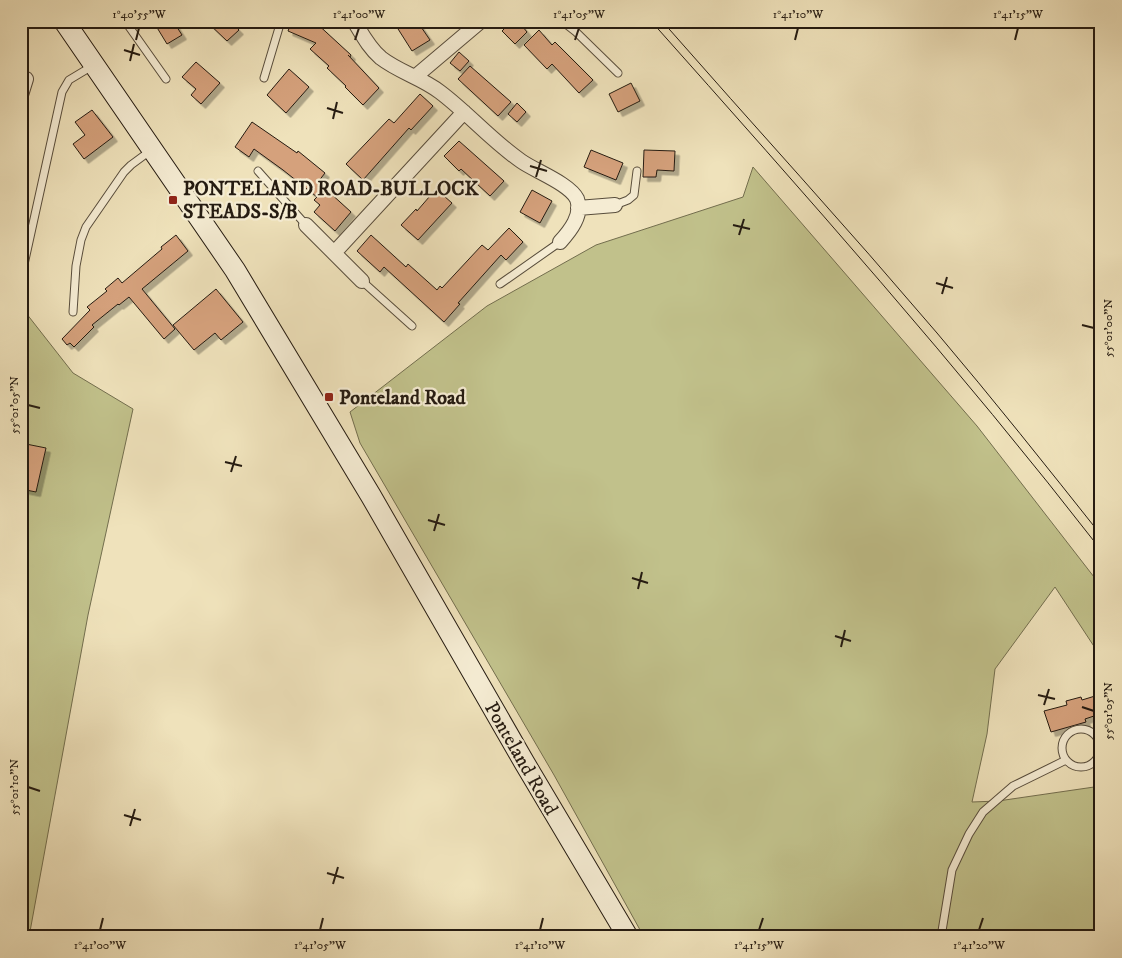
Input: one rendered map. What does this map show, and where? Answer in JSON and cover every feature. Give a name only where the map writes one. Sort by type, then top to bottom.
[{"type":"main road","name":"Ponteland Road","points":[[64,21],[245,286],[371,496],[524,762],[628,937]]},
{"type":"street","points":[[354,21],[367,42],[382,58],[439,91],[514,156],[538,172],[568,188],[576,197],[578,208],[574,224],[560,242]]},
{"type":"street","points":[[416,76],[481,21]]},
{"type":"street","points":[[21,95],[26,79]]},
{"type":"street","points":[[334,253],[464,112]]},
{"type":"street","points":[[578,208],[615,205]]},
{"type":"street","points":[[306,226],[362,280]]},
{"type":"lane","points":[[125,21],[166,79]]},
{"type":"lane","points":[[264,78],[281,21]]},
{"type":"lane","points":[[562,21],[618,73]]},
{"type":"lane","points":[[21,278],[62,92],[69,80],[94,65]]},
{"type":"lane","points":[[73,312],[77,255],[86,227],[124,172],[152,149]]},
{"type":"lane","points":[[258,171],[306,226]]},
{"type":"lane","points":[[615,205],[628,200],[634,195],[637,171]]},
{"type":"lane","points":[[500,284],[560,242]]},
{"type":"lane","points":[[362,280],[412,326]]},
{"type":"lane","points":[[1077,730],[1084,730],[1095,736],[1100,746],[1097,758],[1093,763],[1082,767],[1066,760],[1062,748],[1066,736],[1077,730]]},
{"type":"lane","points":[[940,937],[952,870],[969,834],[983,812],[1013,786],[1066,760]]},
{"type":"green space","points":[[753,167],[977,426],[1101,586],[1101,657],[1055,587],[995,669],[987,734],[972,802],[998,801],[1101,786],[1101,926],[1097,937],[644,937],[554,775],[360,443],[350,412],[487,306],[596,245],[743,197]]},
{"type":"green space","points":[[21,310],[26,313],[73,373],[133,409],[88,615],[29,937],[21,937]]},
{"type":"building","points":[[153,21],[173,21],[182,35],[167,44]]},
{"type":"building","points":[[206,21],[230,21],[239,30],[227,41]]},
{"type":"building","points":[[292,21],[314,21],[351,55],[350,57],[348,55],[379,88],[363,105],[327,68],[329,66],[310,49],[316,43],[288,31]]},
{"type":"building","points":[[393,21],[417,21],[430,40],[412,51]]},
{"type":"building","points":[[512,21],[518,21],[527,32],[515,44],[502,31]]},
{"type":"building","points":[[539,30],[552,45],[555,42],[593,80],[579,93],[552,64],[547,69],[524,45]]},
{"type":"building","points":[[459,52],[469,61],[460,71],[450,63]]},
{"type":"building","points":[[196,62],[220,83],[201,104],[191,95],[196,89],[182,77]]},
{"type":"building","points":[[470,66],[511,102],[498,116],[458,79]]},
{"type":"building","points":[[289,69],[309,87],[286,113],[267,95]]},
{"type":"building","points":[[631,83],[640,101],[618,112],[609,94]]},
{"type":"building","points":[[420,94],[433,106],[411,130],[409,128],[363,180],[346,164],[389,119],[394,123]]},
{"type":"building","points":[[517,103],[526,112],[517,122],[508,114]]},
{"type":"building","points":[[92,110],[113,137],[84,159],[73,144],[85,135],[75,122]]},
{"type":"building","points":[[252,122],[297,153],[298,151],[325,173],[318,182],[351,212],[335,231],[314,212],[320,205],[314,200],[317,197],[254,149],[249,157],[235,147]]},
{"type":"building","points":[[459,141],[504,181],[490,196],[444,156]]},
{"type":"building","points":[[591,150],[623,163],[616,180],[584,167]]},
{"type":"building","points":[[644,150],[675,151],[674,171],[657,170],[656,177],[643,177]]},
{"type":"building","points":[[436,189],[452,203],[418,240],[401,225],[416,209],[417,211]]},
{"type":"building","points":[[532,190],[552,201],[540,223],[520,212]]},
{"type":"building","points":[[509,228],[523,242],[506,260],[501,255],[458,303],[460,304],[444,322],[384,267],[380,272],[357,251],[371,235],[406,267],[408,264],[437,290],[440,286],[442,288],[482,245],[488,250]]},
{"type":"building","points":[[176,235],[188,251],[142,289],[175,329],[164,339],[129,297],[92,325],[94,327],[74,347],[70,343],[67,345],[62,339],[90,310],[87,307],[107,291],[105,289],[118,278],[122,283]]},
{"type":"building","points":[[216,289],[243,322],[221,340],[215,333],[194,350],[173,325]]},
{"type":"building","points":[[21,443],[46,448],[36,492],[21,489]]},
{"type":"building","points":[[1095,696],[1100,714],[1085,719],[1086,722],[1051,732],[1044,711],[1067,705],[1066,701],[1081,697],[1082,700]]},
{"type":"tram line","points":[[651,21],[824,216],[937,348],[1101,550]]},
{"type":"tram line","points":[[662,21],[937,333],[1101,535]]},
{"type":"place","name":"PONTELAND ROAD-BULLOCK STEADS-S/B","points":[[173,200]]},
{"type":"place","name":"Ponteland Road","points":[[329,397]]}]
